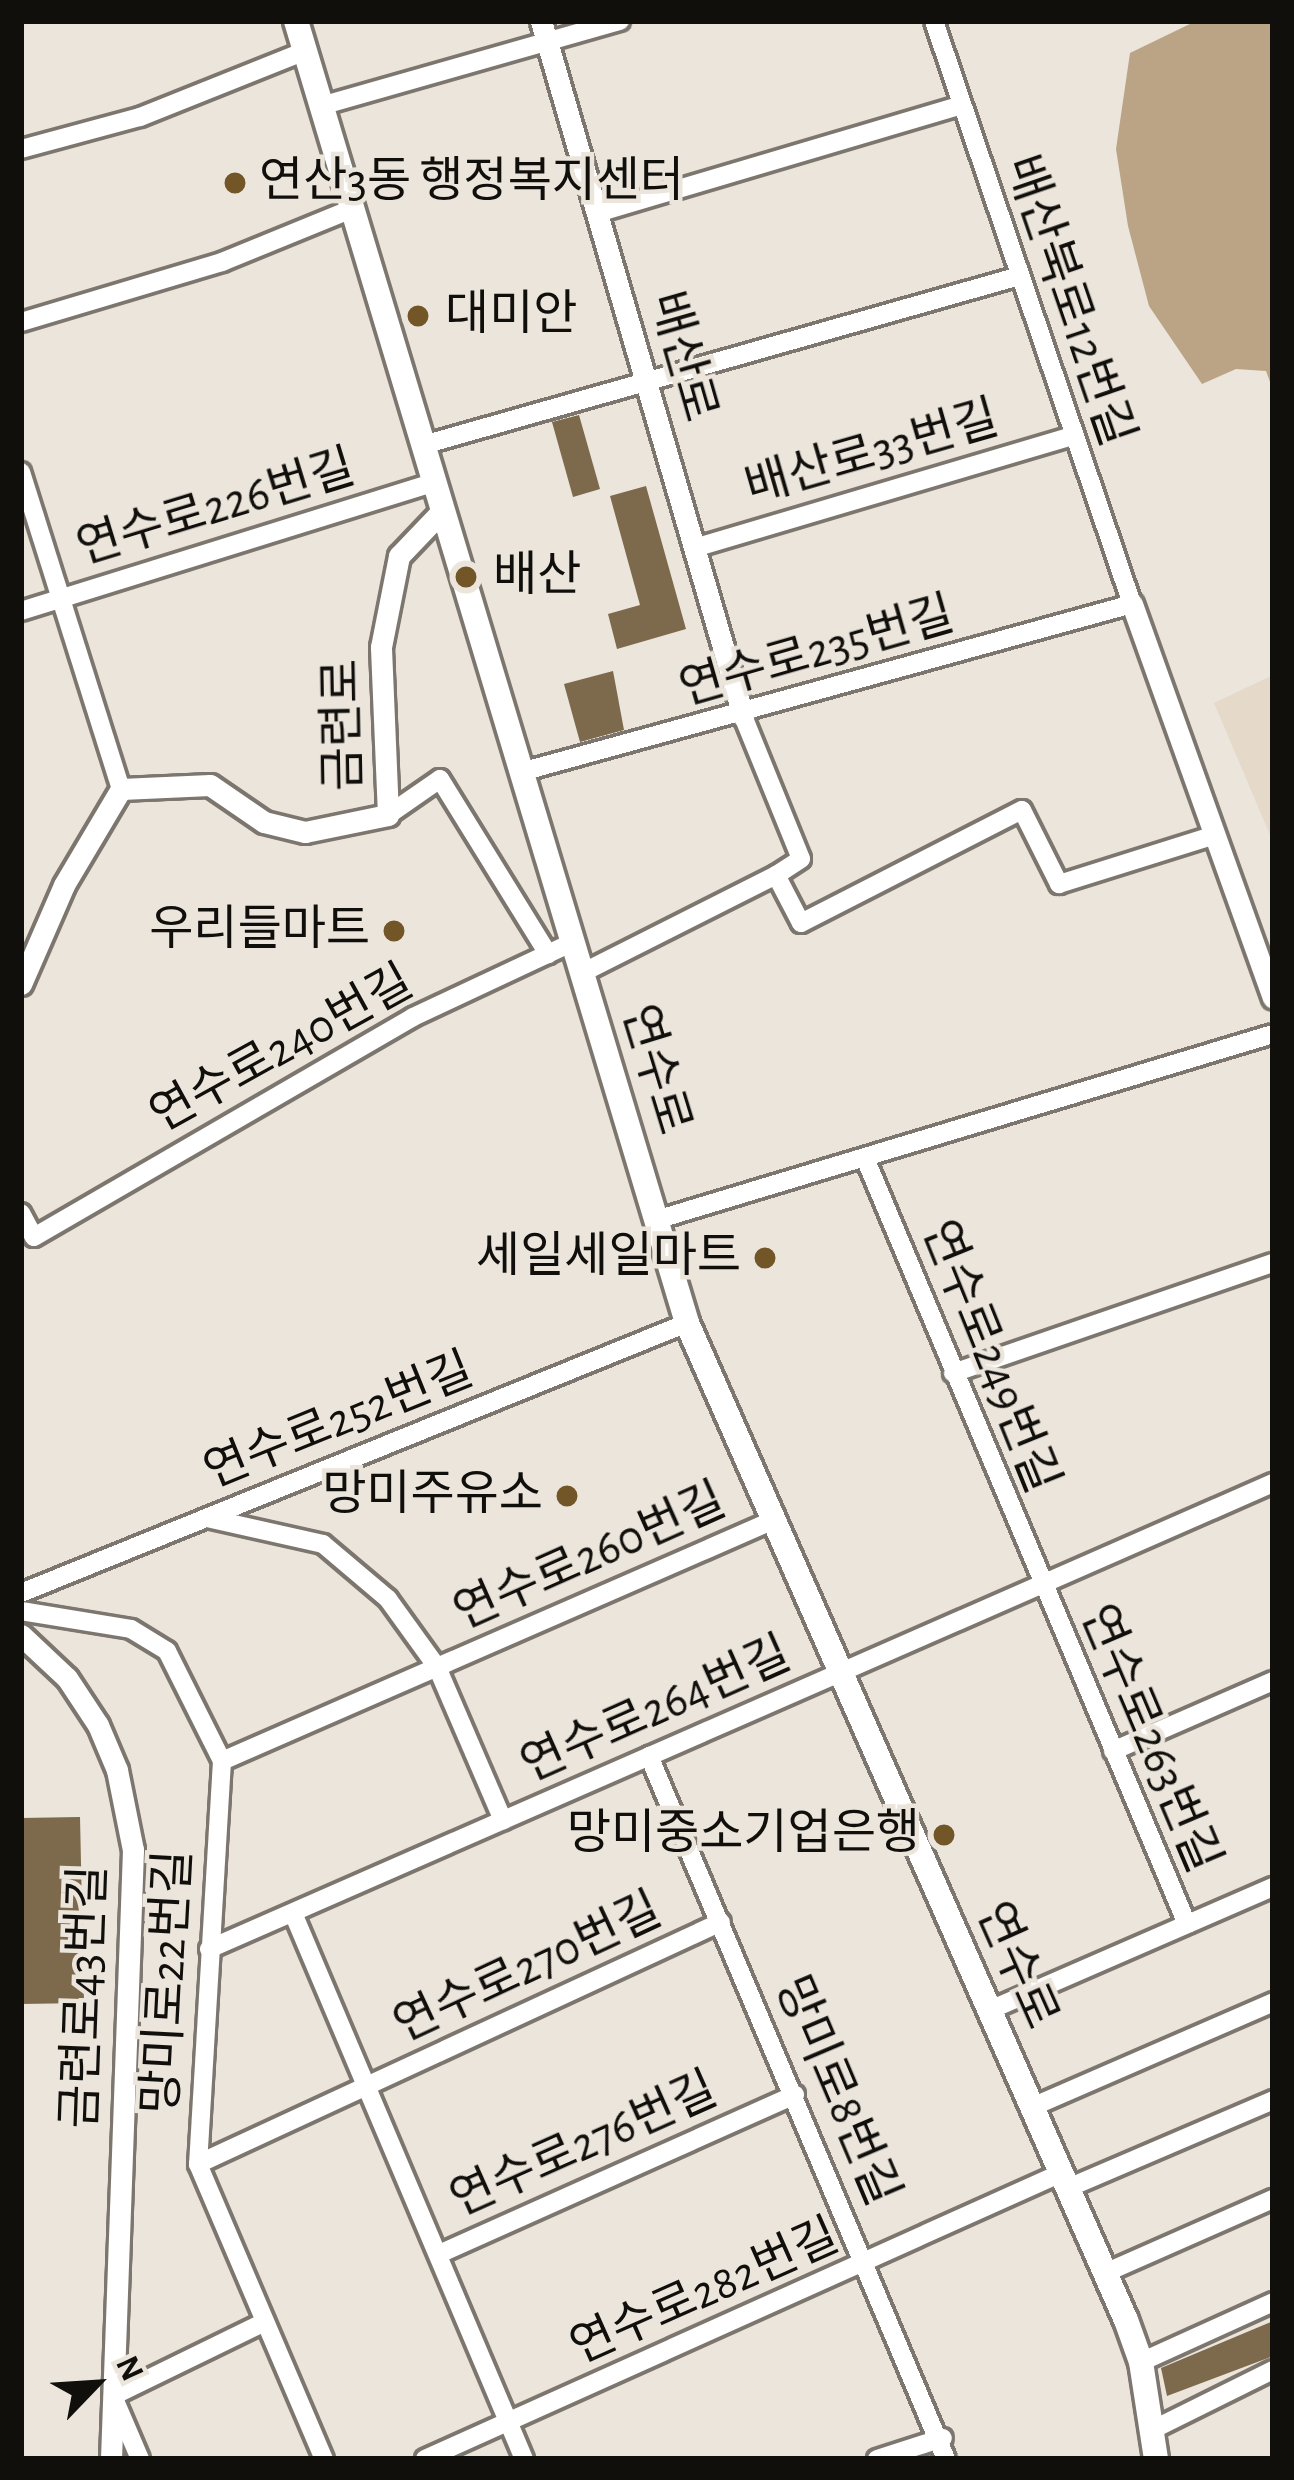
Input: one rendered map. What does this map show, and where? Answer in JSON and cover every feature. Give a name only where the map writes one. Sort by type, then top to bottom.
[{"type":"main road","name":"연수로","points":[[296,21],[687,1323],[1105,2273],[1141,2362],[1156,2459]]},
{"type":"street","points":[[321,106],[544,32],[620,21]]},
{"type":"street","name":"배산북로12번길","points":[[934,21],[1016,277],[1132,604]]},
{"type":"street","name":"배산로","points":[[544,32],[743,716]]},
{"type":"street","points":[[21,148],[140,117],[305,51]]},
{"type":"street","points":[[597,214],[961,105]]},
{"type":"street","points":[[21,322],[222,262],[352,209]]},
{"type":"street","points":[[423,445],[1016,277]]},
{"type":"street","name":"배산로33번길","points":[[694,548],[1072,436]]},
{"type":"street","points":[[21,472],[121,790],[27,952],[21,984]]},
{"type":"street","name":"연수로226번길","points":[[21,611],[434,482]]},
{"type":"street","name":"금련로","points":[[121,790],[210,784],[264,822],[305,832],[388,815],[381,647],[399,556],[443,510]]},
{"type":"street","points":[[1132,604],[1273,997]]},
{"type":"street","name":"연수로235번길","points":[[521,772],[743,716],[1132,604]]},
{"type":"street","points":[[582,973],[801,859],[743,716]]},
{"type":"street","points":[[388,815],[440,779],[548,955]]},
{"type":"street","points":[[776,875],[801,923],[1022,810],[1060,884],[1215,835]]},
{"type":"street","name":"연수로240번길","points":[[21,1213],[34,1237],[413,1017],[573,942]]},
{"type":"street","points":[[656,1220],[1273,1034]]},
{"type":"street","name":"연수로249번길","points":[[865,1158],[1040,1585]]},
{"type":"street","points":[[953,1373],[1273,1263]]},
{"type":"street","name":"연수로252번길","points":[[21,1593],[687,1323]]},
{"type":"street","name":"연수로263번길","points":[[841,1672],[1273,1483]]},
{"type":"street","name":"연수로260번길","points":[[207,1518],[323,1544],[388,1599],[437,1667]]},
{"type":"street","name":"연수로260번길","points":[[222,1761],[774,1520]]},
{"type":"street","name":"연수로263번길","points":[[1040,1585],[1187,1924]]},
{"type":"street","points":[[21,1611],[131,1629],[166,1651],[222,1761]]},
{"type":"street","name":"금련로43번길","points":[[21,1635],[67,1678],[98,1725],[123,1790],[134,1850],[111,2459]]},
{"type":"street","name":"연수로264번길","points":[[437,1667],[503,1820]]},
{"type":"street","name":"연수로264번길","points":[[209,1949],[841,1672]]},
{"type":"street","points":[[1113,1751],[1273,1681]]},
{"type":"street","name":"망미로8번길","points":[[649,1756],[943,2438],[946,2459]]},
{"type":"street","name":"망미로22번길","points":[[222,1761],[198,2164],[324,2459]]},
{"type":"street","points":[[990,2010],[1273,1888]]},
{"type":"street","name":"연수로270번길","points":[[293,1913],[368,2085]]},
{"type":"street","name":"연수로270번길","points":[[198,2164],[721,1922]]},
{"type":"street","name":"연수로","points":[[1032,2108],[1273,2002]]},
{"type":"street","name":"연수로276번길","points":[[368,2085],[439,2254],[795,2095]]},
{"type":"street","points":[[1065,2181],[1273,2100]]},
{"type":"street","name":"연수로282번길","points":[[425,2459],[1065,2181]]},
{"type":"street","points":[[1105,2273],[1273,2199]]},
{"type":"street","points":[[439,2254],[524,2459]]},
{"type":"street","points":[[1141,2362],[1273,2302]]},
{"type":"street","points":[[140,2459],[113,2396],[265,2322]]},
{"type":"street","points":[[1152,2430],[1273,2370]]},
{"type":"street","points":[[877,2459],[943,2438]]},
{"type":"shaded area","points":[[1196,21],[1273,21],[1273,390],[1266,371],[1236,369],[1202,384],[1149,306],[1128,226],[1116,149],[1130,53]]},
{"type":"shaded area","points":[[1273,675],[1273,842],[1214,703]]},
{"type":"building","points":[[579,415],[600,489],[573,497],[552,422]]},
{"type":"building","points":[[646,486],[686,629],[617,649],[608,614],[640,605],[610,496]]},
{"type":"building","points":[[613,671],[624,730],[580,742],[564,684]]},
{"type":"building","points":[[80,1817],[84,2003],[21,2004],[21,1818]]},
{"type":"building","points":[[1273,2321],[1273,2356],[1167,2396],[1161,2368]]},
{"type":"place","name":"연산3동 행정복지센터","points":[[235,183]]},
{"type":"place","name":"대미안","points":[[418,316]]},
{"type":"place","name":"배산","points":[[466,577]]},
{"type":"place","name":"우리들마트","points":[[394,931]]},
{"type":"place","name":"세일세일마트","points":[[765,1258]]},
{"type":"place","name":"망미주유소","points":[[567,1496]]},
{"type":"place","name":"망미중소기업은행","points":[[944,1835]]}]
